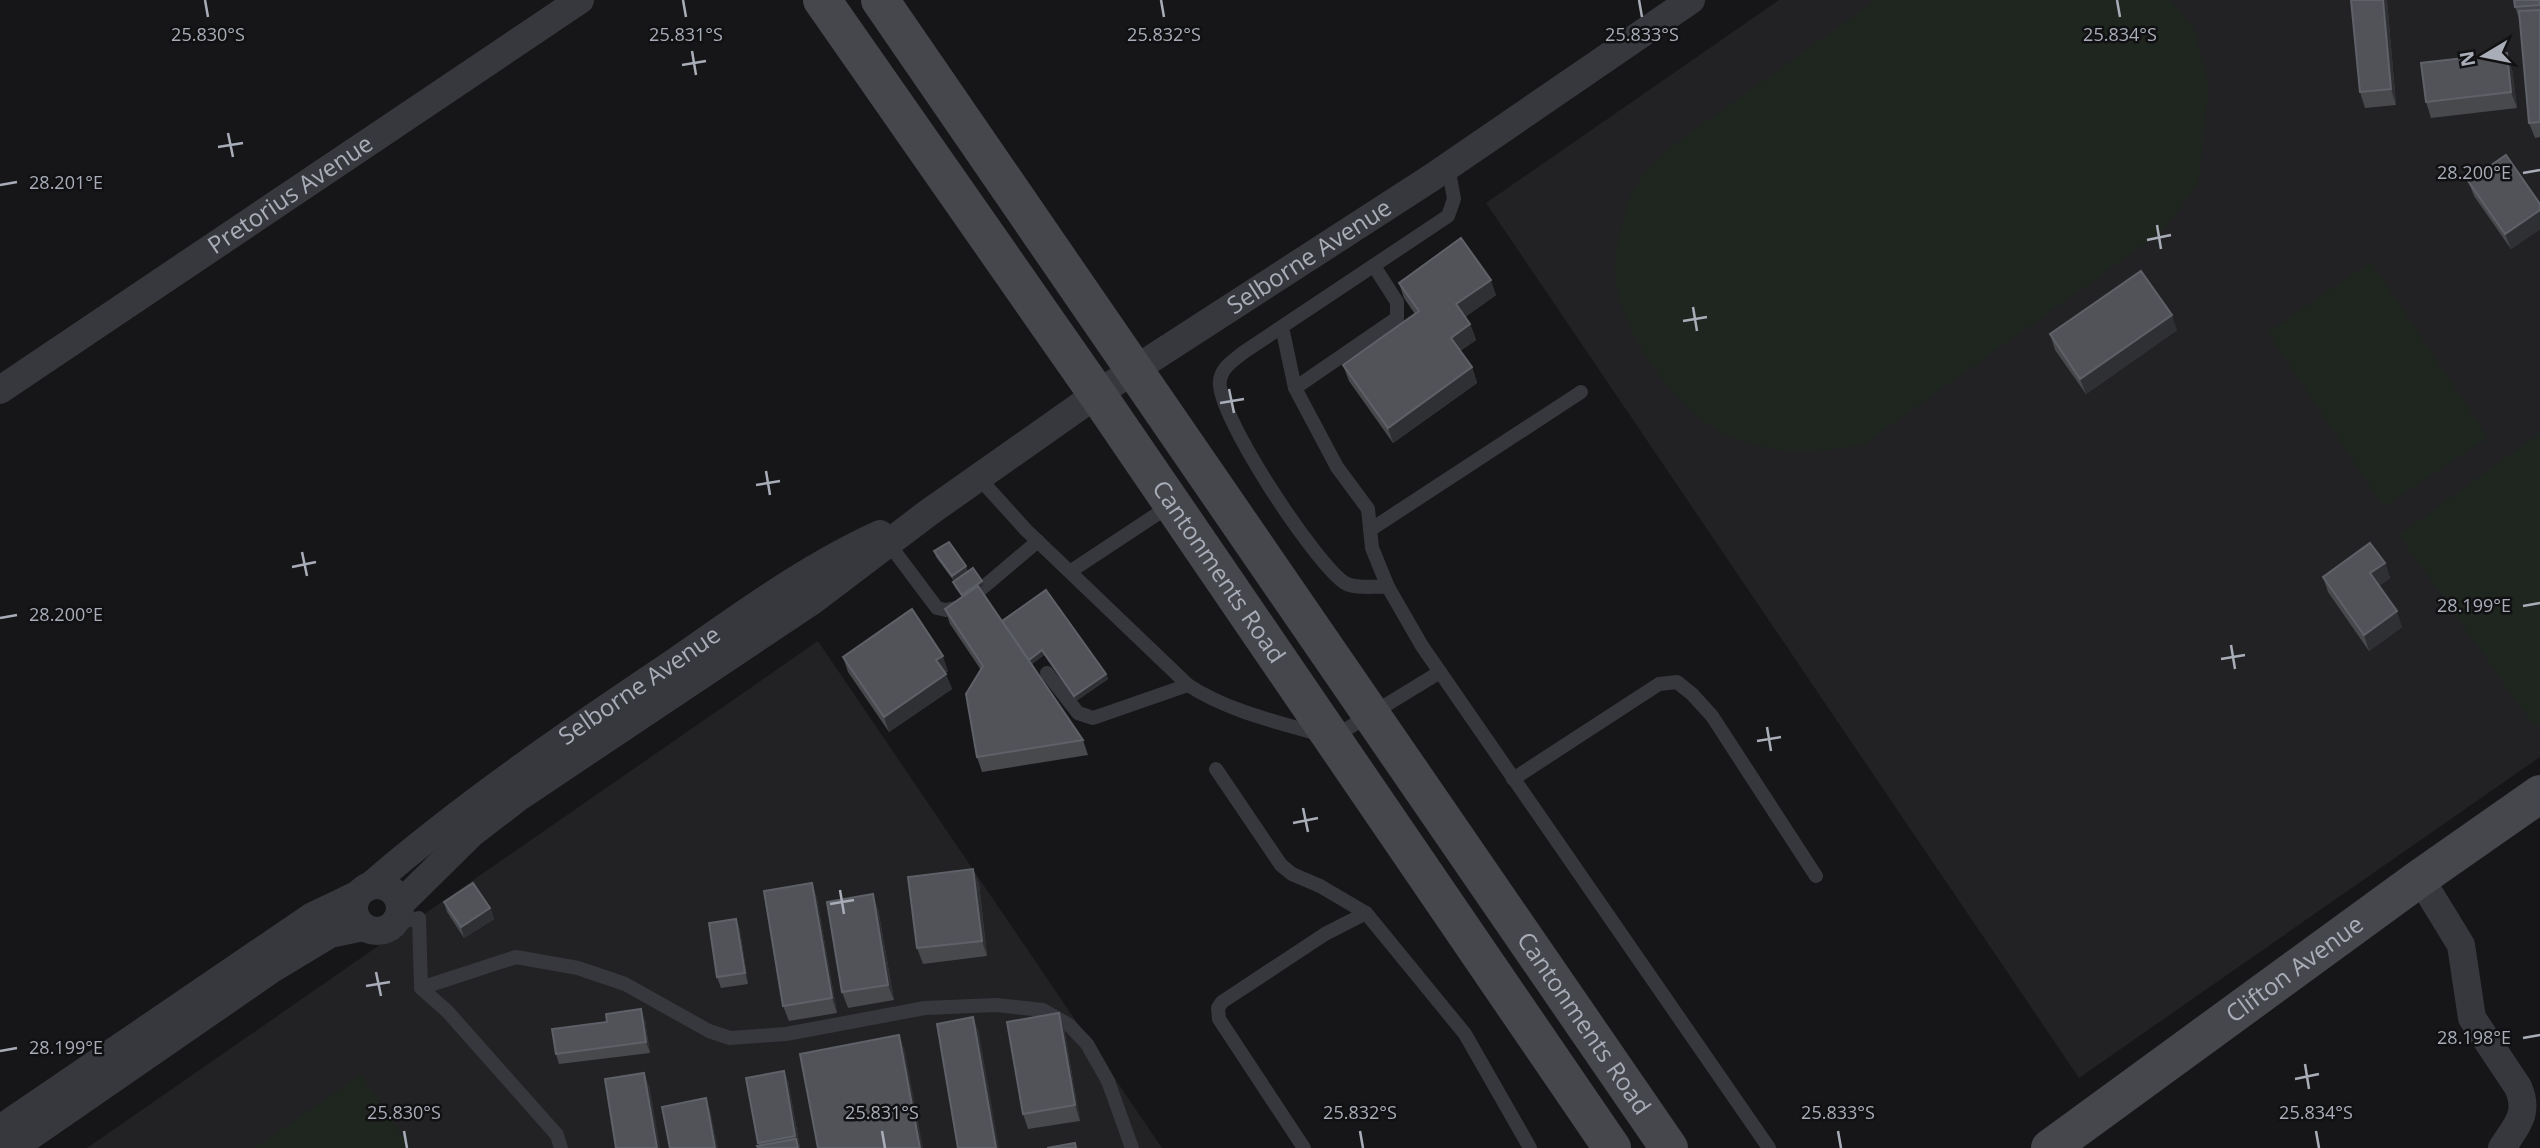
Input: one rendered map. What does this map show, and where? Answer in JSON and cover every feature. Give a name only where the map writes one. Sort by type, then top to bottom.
[{"type":"main road","name":"Cantonments Road","points":[[822,0],[1097,394],[1612,1148]]},
{"type":"main road","name":"Cantonments Road","points":[[880,0],[1669,1148]]},
{"type":"main road","name":"Clifton Avenue","points":[[2049,1148],[2420,878],[2532,804]]},
{"type":"street","name":"Pretorius Avenue","points":[[0,390],[580,0]]},
{"type":"street","name":"Selborne Avenue","points":[[398,913],[471,834],[845,564],[928,513],[1097,394],[1448,166],[1691,0]]},
{"type":"street","name":"Selborne Avenue","points":[[0,1129],[311,917],[363,890],[449,820],[562,738],[742,616],[816,568],[845,564],[889,544],[928,513]]},
{"type":"street","points":[[2420,878],[2461,946],[2472,1018],[2523,1098],[2522,1116],[2502,1148]]},
{"type":"street","points":[[13,1148],[272,969],[330,934],[363,927],[374,932],[386,930],[398,913],[394,892],[383,885],[363,890],[354,906],[363,927]]},
{"type":"lane","points":[[1388,587],[1347,585],[1326,565],[1292,520],[1232,424],[1220,393],[1219,381],[1223,369],[1244,352],[1448,216],[1454,199],[1448,166]]},
{"type":"lane","points":[[1295,388],[1397,318],[1397,302],[1374,266]]},
{"type":"lane","points":[[1282,327],[1295,388],[1337,467],[1368,509],[1372,548],[1388,587],[1440,672],[1769,1148]]},
{"type":"lane","points":[[1370,530],[1581,392]]},
{"type":"lane","points":[[979,478],[1038,541],[1188,685],[1233,708],[1332,738],[1440,672]]},
{"type":"lane","points":[[1071,571],[1172,504]]},
{"type":"lane","points":[[889,544],[937,608],[946,610],[960,607],[1038,541]]},
{"type":"lane","points":[[1047,673],[1078,713],[1093,718],[1188,685]]},
{"type":"lane","points":[[1513,779],[1659,684],[1677,682],[1712,716],[1816,876]]},
{"type":"lane","points":[[1216,769],[1282,865],[1292,874],[1320,886],[1366,913],[1465,1034],[1530,1148]]},
{"type":"lane","points":[[398,913],[419,918],[421,988],[447,1011],[557,1135],[561,1148]]},
{"type":"lane","points":[[1304,1148],[1219,1019],[1218,1008],[1222,1002],[1325,934],[1366,913]]},
{"type":"lane","points":[[421,988],[516,957],[578,968],[625,984],[709,1031],[730,1038],[786,1034],[925,1008],[996,1005],[1043,1010],[1069,1025],[1087,1044],[1108,1081],[1132,1148]]},
{"type":"shaded area","points":[[1779,0],[2540,0],[2540,757],[2079,1078],[1486,203]]},
{"type":"shaded area","points":[[1876,0],[2171,0],[2194,29],[2209,85],[2198,184],[2163,231],[1863,445],[1797,451],[1750,443],[1711,426],[1690,410],[1670,389],[1637,340],[1617,288],[1615,265],[1627,205],[1632,193],[1653,164],[1680,140]]},
{"type":"shaded area","points":[[2371,262],[2488,438],[2384,507],[2268,332]]},
{"type":"shaded area","points":[[2540,433],[2540,723],[2535,727],[2399,535]]},
{"type":"shaded area","points":[[818,641],[1162,1148],[87,1148]]},
{"type":"shaded area","points":[[361,1075],[410,1148],[254,1148]]},
{"type":"building","points":[[2351,0],[2383,0],[2391,89],[2360,92]]},
{"type":"building","points":[[2514,0],[2540,0],[2540,5],[2515,7]]},
{"type":"building","points":[[2540,10],[2540,122],[2529,123],[2519,11]]},
{"type":"building","points":[[2507,53],[2511,92],[2426,102],[2421,63]]},
{"type":"building","points":[[2506,155],[2540,204],[2540,210],[2505,234],[2468,181]]},
{"type":"building","points":[[1461,238],[1491,280],[1456,304],[1470,324],[1451,338],[1472,367],[1388,428],[1343,365],[1419,311],[1399,283]]},
{"type":"building","points":[[2141,271],[2172,315],[2080,379],[2050,334]]},
{"type":"building","points":[[949,542],[966,566],[952,576],[934,551]]},
{"type":"building","points":[[2370,543],[2385,563],[2370,573],[2397,611],[2364,635],[2323,577]]},
{"type":"building","points":[[973,568],[982,581],[962,595],[953,582]]},
{"type":"building","points":[[978,586],[1083,740],[977,757],[966,694],[983,666],[945,609]]},
{"type":"building","points":[[1046,590],[1106,674],[1074,696],[1042,650],[1029,660],[1002,621]]},
{"type":"building","points":[[912,609],[943,656],[936,660],[946,674],[884,717],[843,657]]},
{"type":"building","points":[[973,869],[982,941],[917,948],[908,877]]},
{"type":"building","points":[[473,883],[490,908],[461,927],[444,902]]},
{"type":"building","points":[[812,883],[832,998],[783,1006],[764,891]]},
{"type":"building","points":[[873,894],[888,985],[842,992],[827,902]]},
{"type":"building","points":[[736,919],[745,973],[717,977],[709,923]]},
{"type":"building","points":[[641,1009],[646,1042],[556,1054],[552,1029],[607,1022],[606,1014]]},
{"type":"building","points":[[1059,1013],[1075,1105],[1023,1114],[1007,1022]]},
{"type":"building","points":[[973,1017],[996,1148],[958,1148],[937,1024]]},
{"type":"building","points":[[899,1035],[920,1148],[818,1148],[800,1054]]},
{"type":"building","points":[[784,1071],[795,1136],[758,1143],[746,1078]]},
{"type":"building","points":[[644,1073],[657,1148],[616,1148],[605,1079]]},
{"type":"building","points":[[706,1098],[715,1148],[670,1148],[662,1107]]},
{"type":"building","points":[[796,1139],[798,1148],[757,1146]]},
{"type":"building","points":[[1075,1143],[1076,1148],[1047,1148]]}]
